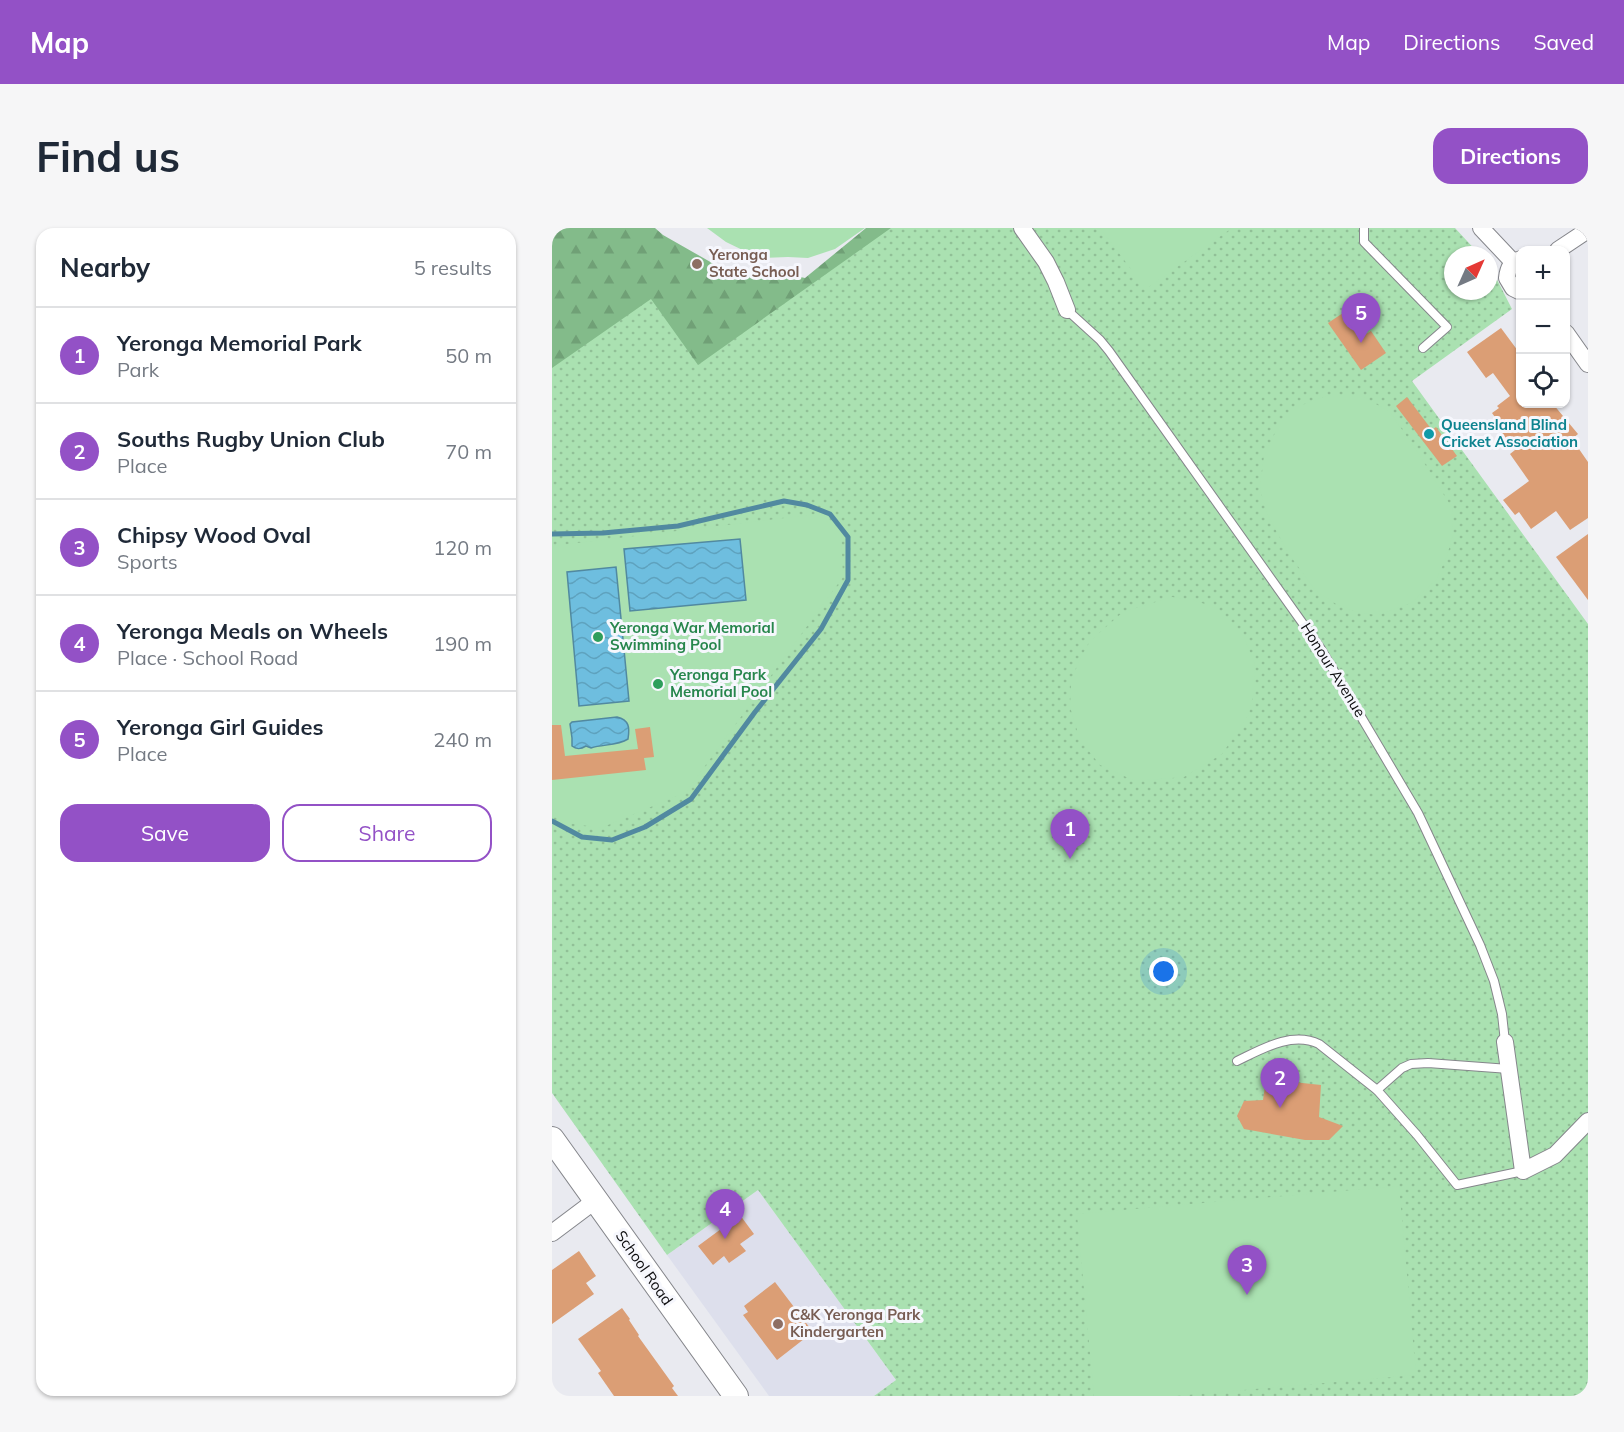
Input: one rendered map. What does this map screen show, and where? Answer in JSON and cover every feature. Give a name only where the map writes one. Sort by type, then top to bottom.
[{"type":"street","name":"Honour Avenue","points":[[1022,228],[1046,262],[1066,310]]},
{"type":"street","points":[[1481,228],[1516,260]]},
{"type":"street","points":[[1564,246],[1588,230]]},
{"type":"street","points":[[1516,262],[1510,267],[1507,278],[1516,290]]},
{"type":"street","points":[[1570,339],[1588,364]]},
{"type":"street","name":"Honour Avenue","points":[[1505,1042],[1523,1172]]},
{"type":"street","points":[[1523,1172],[1555,1155],[1588,1121]]},
{"type":"street","name":"School Road","points":[[552,1139],[736,1396]]},
{"type":"street","points":[[552,1233],[596,1200]]},
{"type":"lane","points":[[1364,228],[1364,242],[1447,327],[1423,348]]},
{"type":"lane","name":"Honour Avenue","points":[[1066,310],[1109,351],[1322,649],[1418,813],[1480,945],[1494,981],[1502,1014],[1505,1042]]},
{"type":"lane","points":[[1237,1061],[1280,1042],[1309,1039],[1319,1044],[1377,1090],[1457,1185],[1523,1172]]},
{"type":"lane","points":[[1377,1090],[1402,1068],[1411,1064],[1428,1063],[1509,1069]]},
{"type":"shaded area","points":[[758,1190],[896,1380],[874,1396],[769,1396],[667,1255]]},
{"type":"green space","points":[[552,228],[655,228],[663,235],[742,280],[764,269],[805,278],[866,228],[969,228],[552,485]]},
{"type":"green space","points":[[707,228],[865,228],[835,249],[808,258],[759,258],[726,242]]},
{"type":"green space","points":[[891,228],[1455,228],[1472,246],[1444,246],[1444,300],[1498,300],[1498,282],[1512,309],[1412,381],[1588,624],[1588,1396],[874,1396],[896,1380],[758,1190],[667,1255],[552,1093],[552,368],[651,299],[698,365]]},
{"type":"green space","points":[[1100,228],[1232,228],[1146,289]]},
{"type":"green space","points":[[1329,395],[1360,395],[1390,412],[1452,508],[1453,534],[1447,556],[1436,580],[1411,603],[1378,615],[1359,613],[1336,604],[1315,590],[1289,554],[1267,514],[1260,489],[1264,456],[1276,431],[1302,405]]},
{"type":"green space","name":"Yeronga Park Memorial Pool","points":[[817,514],[841,532],[843,577],[686,792],[601,828],[562,822],[552,808],[552,546]]},
{"type":"green space","points":[[1172,597],[1194,600],[1215,608],[1244,637],[1254,662],[1255,689],[1248,716],[1222,754],[1184,777],[1135,781],[1100,765],[1080,740],[1070,707],[1071,684],[1078,663],[1090,641],[1123,612]]},
{"type":"green space","points":[[1399,1186],[1416,1375],[1176,1396],[1094,1396],[1077,1214]]},
{"type":"water","points":[[740,539],[746,600],[630,611],[624,549]]},
{"type":"water","name":"Yeronga War Memorial Swimming Pool","points":[[616,567],[629,701],[579,706],[567,572]]},
{"type":"water","points":[[617,717],[628,725],[628,739],[591,748],[586,746],[577,749],[572,746],[570,724],[572,722]]},
{"type":"building","points":[[1349,309],[1366,334],[1371,331],[1386,353],[1361,370],[1328,323]]},
{"type":"building","points":[[1501,328],[1516,348],[1516,408],[1556,408],[1578,434],[1572,439],[1588,462],[1588,518],[1570,530],[1556,511],[1531,529],[1519,512],[1515,515],[1503,500],[1529,481],[1510,454],[1515,450],[1501,432],[1504,430],[1492,413],[1510,396],[1493,373],[1486,378],[1467,352]]},
{"type":"building","name":"Queensland Blind Cricket Association","points":[[1407,397],[1432,430],[1436,427],[1457,456],[1442,466],[1396,406]]},
{"type":"building","points":[[1588,534],[1588,600],[1556,557]]},
{"type":"building","points":[[552,725],[561,725],[565,756],[638,749],[635,729],[650,727],[654,757],[644,758],[646,770],[552,780]]},
{"type":"building","points":[[1266,1079],[1321,1085],[1319,1117],[1343,1126],[1329,1140],[1305,1140],[1244,1129],[1237,1116],[1244,1101],[1263,1100]]},
{"type":"building","points":[[740,1215],[754,1234],[740,1244],[746,1251],[729,1263],[724,1256],[713,1265],[698,1246]]},
{"type":"building","points":[[579,1251],[596,1276],[586,1283],[594,1294],[552,1324],[552,1270]]},
{"type":"building","name":"C&K Yeronga Park Kindergarten","points":[[775,1282],[813,1332],[777,1360],[743,1315],[748,1312],[744,1306]]},
{"type":"building","points":[[622,1308],[638,1336],[674,1386],[672,1388],[678,1396],[614,1396],[598,1373],[601,1371],[578,1339]]},
{"type":"waterway","points":[[552,534],[603,533],[678,526],[784,501],[807,505],[830,514],[848,537],[848,580],[821,629],[755,712],[691,799],[645,827],[612,840],[582,837],[552,821]]},
{"type":"place","name":"Yeronga State School","points":[[697,264]]},
{"type":"place","name":"Yeronga Girl Guides","points":[[1361,343]]},
{"type":"place","name":"Queensland Blind Cricket Association","points":[[1429,434]]},
{"type":"place","name":"Yeronga War Memorial Swimming Pool","points":[[598,637]]},
{"type":"place","name":"Yeronga Park Memorial Pool","points":[[658,684]]},
{"type":"place","name":"Yeronga Memorial Park","points":[[1070,859]]},
{"type":"place","name":"Souths Rugby Union Club","points":[[1280,1108]]},
{"type":"place","name":"Yeronga Meals on Wheels","points":[[725,1239]]},
{"type":"place","name":"Chipsy Wood Oval","points":[[1247,1295]]},
{"type":"place","name":"C&K Yeronga Park Kindergarten","points":[[778,1324]]}]
